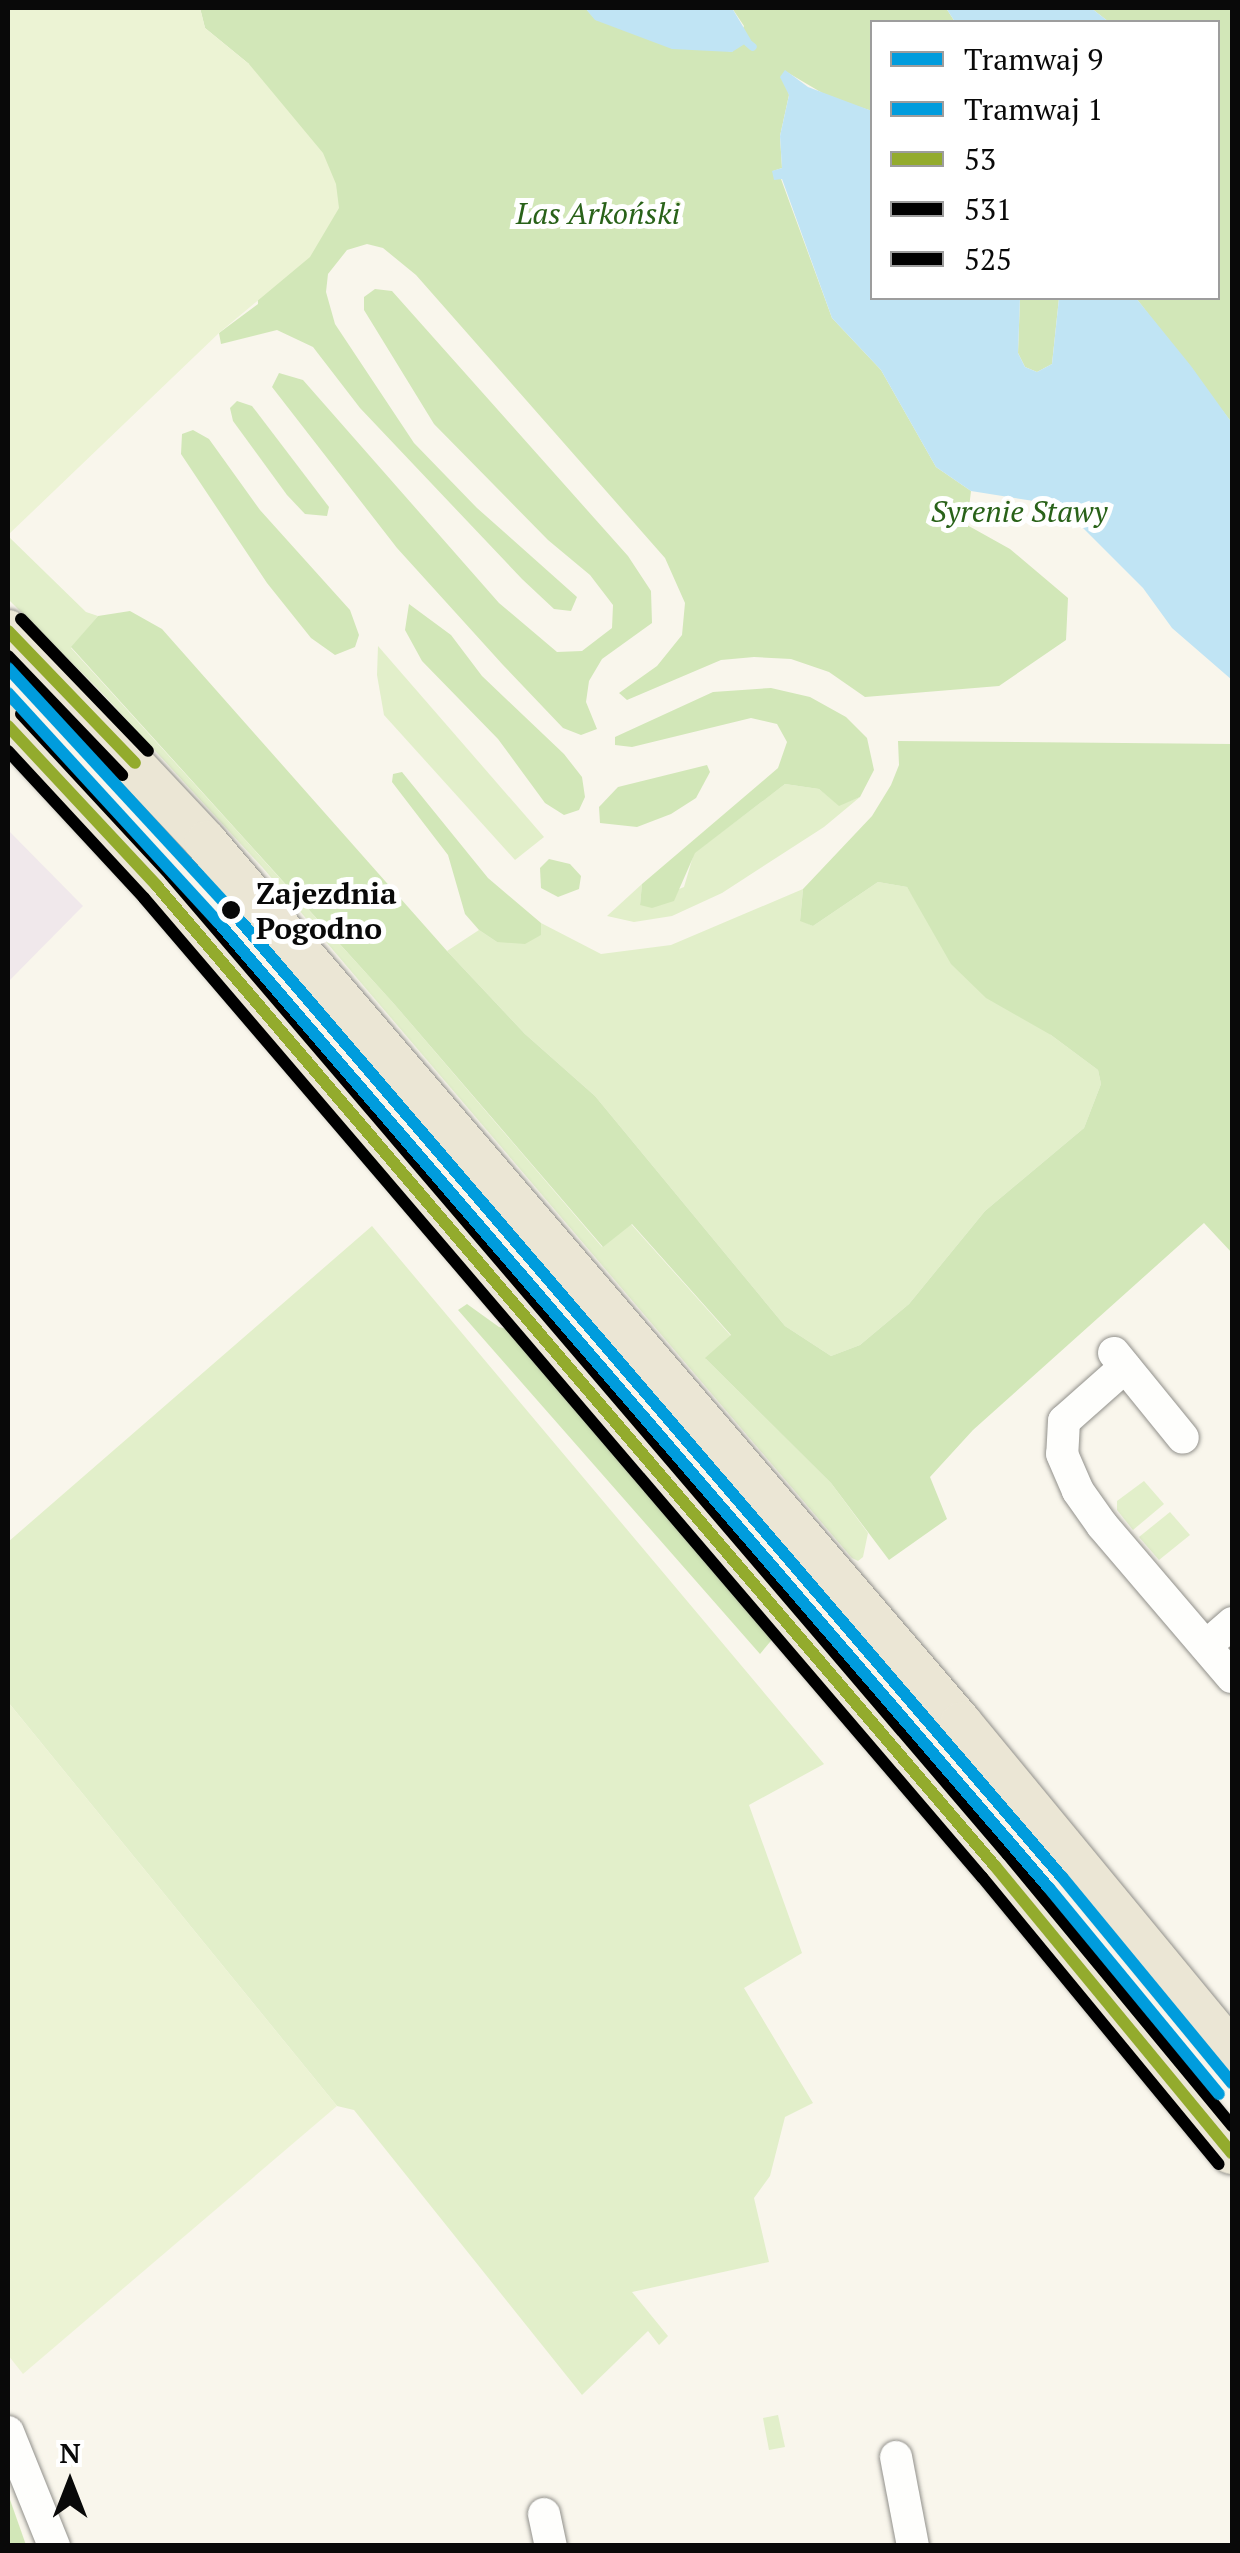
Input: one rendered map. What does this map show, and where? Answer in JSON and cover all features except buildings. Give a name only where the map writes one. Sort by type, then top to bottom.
[{"type":"main road","points":[[8,631],[116,742],[244,886],[949,1708],[1230,2044]]},
{"type":"main road","points":[[8,726],[157,886],[995,1866],[1232,2153]]},
{"type":"street","points":[[1183,1438],[1118,1358],[1064,1421],[1062,1454],[1088,1506],[1232,1677]]},
{"type":"street","points":[[1206,1646],[1232,1624]]},
{"type":"street","points":[[8,2432],[54,2546]]},
{"type":"street","points":[[896,2457],[913,2546]]},
{"type":"shaded area","points":[[8,830],[83,906],[8,982]]},
{"type":"green space","points":[[8,8],[200,8],[205,28],[249,64],[323,153],[336,184],[339,208],[310,257],[219,333],[8,535]]},
{"type":"green space","name":"Las Arkoński","points":[[200,8],[585,8],[596,20],[732,52],[744,26],[732,8],[946,8],[954,20],[870,20],[870,110],[829,97],[785,71],[789,95],[780,136],[782,168],[773,171],[781,179],[832,318],[881,370],[936,467],[971,491],[967,525],[1010,549],[1068,598],[1066,640],[999,686],[865,697],[829,672],[791,659],[754,657],[721,660],[627,700],[619,693],[657,666],[682,635],[685,603],[665,558],[416,275],[383,248],[367,244],[347,250],[328,274],[326,292],[335,324],[414,443],[477,508],[577,597],[571,611],[554,609],[522,579],[360,408],[313,347],[277,330],[221,344],[219,333],[258,304],[249,64],[205,28]]},
{"type":"green space","points":[[1091,8],[1232,8],[1232,423],[1138,300],[1220,300],[1220,20],[1106,20]]},
{"type":"green space","points":[[375,289],[392,291],[628,556],[651,591],[652,623],[602,659],[589,681],[586,702],[597,729],[581,735],[563,728],[503,665],[397,548],[272,387],[279,373],[303,380],[499,603],[557,652],[582,651],[612,628],[613,605],[590,575],[548,540],[434,424],[364,310],[364,297]]},
{"type":"green space","points":[[1020,300],[1059,300],[1052,364],[1037,372],[1025,367],[1018,353]]},
{"type":"green space","points":[[237,401],[252,406],[329,507],[327,516],[305,514],[287,495],[233,421],[230,408]]},
{"type":"green space","points":[[193,430],[209,439],[260,510],[350,610],[359,635],[355,647],[335,655],[311,638],[267,583],[181,454],[182,434]]},
{"type":"green space","points":[[8,536],[86,612],[98,616],[71,648],[395,1005],[602,1247],[631,1224],[731,1336],[706,1359],[831,1483],[868,1533],[863,1557],[858,1561],[852,1558],[263,868],[101,692],[8,599]]},
{"type":"green space","points":[[409,604],[451,635],[482,676],[564,754],[582,777],[585,797],[579,810],[564,815],[545,803],[498,739],[422,661],[405,630]]},
{"type":"green space","points":[[130,611],[162,629],[447,951],[525,1034],[595,1096],[785,1326],[831,1356],[860,1345],[909,1304],[985,1211],[1084,1128],[1101,1084],[1098,1070],[1051,1035],[986,998],[951,964],[907,887],[878,882],[813,926],[800,921],[803,889],[872,816],[891,785],[899,765],[898,741],[1232,744],[1232,1253],[1204,1223],[973,1430],[930,1477],[947,1519],[889,1560],[831,1483],[705,1358],[731,1335],[632,1224],[603,1247],[395,1005],[71,647],[98,616]]},
{"type":"green space","points":[[378,646],[544,837],[515,860],[384,715],[377,675]]},
{"type":"green space","points":[[771,688],[810,697],[846,717],[867,738],[874,770],[860,797],[839,806],[819,789],[785,784],[695,853],[674,901],[652,908],[640,905],[642,884],[778,768],[787,742],[777,724],[751,718],[632,747],[615,745],[615,737],[713,692]]},
{"type":"green space","points":[[707,765],[710,772],[696,798],[671,814],[637,827],[600,823],[599,807],[618,787]]},
{"type":"green space","points":[[402,772],[488,878],[541,923],[541,935],[525,944],[497,942],[465,914],[448,855],[392,782],[393,774]]},
{"type":"green space","points":[[785,784],[819,789],[839,805],[860,797],[824,827],[722,893],[672,916],[634,922],[607,916],[642,884],[640,905],[684,887],[694,853]]},
{"type":"green space","points":[[549,859],[570,864],[581,876],[579,889],[558,897],[541,888],[540,868]]},
{"type":"green space","points":[[878,882],[907,887],[925,915],[1051,1035],[1098,1070],[1101,1084],[1084,1128],[985,1211],[909,1304],[860,1345],[831,1356],[785,1326],[595,1096],[525,1034],[447,951],[479,930],[497,942],[541,935],[541,923],[601,954],[671,945],[803,889],[800,920],[813,926]]},
{"type":"green space","points":[[372,1226],[824,1764],[749,1805],[802,1953],[744,1988],[813,2103],[785,2117],[770,2176],[754,2198],[769,2262],[632,2292],[668,2336],[659,2345],[648,2331],[582,2395],[354,2110],[337,2106],[8,1702],[8,1542]]},
{"type":"green space","points":[[467,1304],[499,1327],[526,1334],[780,1630],[760,1654],[458,1310]]},
{"type":"green space","points":[[1144,1481],[1164,1504],[1133,1530],[1117,1510],[1117,1501]]},
{"type":"green space","points":[[1170,1512],[1190,1535],[1159,1560],[1139,1537]]},
{"type":"green space","points":[[8,1702],[337,2106],[23,2374],[8,2355]]},
{"type":"green space","points":[[778,2415],[785,2447],[769,2450],[763,2418]]},
{"type":"green space","points":[[8,2494],[26,2545],[8,2545]]},
{"type":"water","points":[[585,8],[732,8],[751,40],[732,52],[672,49],[595,20]]},
{"type":"water","points":[[946,8],[1091,8],[1106,20],[954,20]]},
{"type":"water","name":"Syrenie Stawy","points":[[785,70],[808,87],[870,110],[870,300],[1020,300],[1018,353],[1025,367],[1037,372],[1052,364],[1059,300],[1138,300],[1191,366],[1232,423],[1232,680],[1172,628],[1143,588],[1067,512],[1053,504],[971,491],[936,467],[881,370],[832,318],[782,179],[774,180],[772,171],[782,168],[780,136],[789,95],[780,77]]},
{"type":"waterway","points":[[748,43],[753,47]]},
{"type":"tram line","name":"9","points":[[8,668],[231,910],[1062,1877],[1232,2083]]},
{"type":"tram line","name":"1","points":[[8,693],[218,922],[1049,1888],[1219,2094]]},
{"type":"transit line","name":"525","points":[[21,619],[148,751]]},
{"type":"transit line","name":"53","points":[[8,631],[135,763]]},
{"type":"transit line","name":"531","points":[[8,656],[122,775]]},
{"type":"transit line","name":"525","points":[[21,714],[170,875],[1008,1855],[1232,2126]]},
{"type":"transit line","name":"53","points":[[8,726],[157,886],[995,1866],[1232,2153]]},
{"type":"transit line","name":"531","points":[[8,751],[144,898],[982,1877],[1219,2164]]},
{"type":"place","name":"Zajezdnia Pogodno","points":[[231,910]]}]
